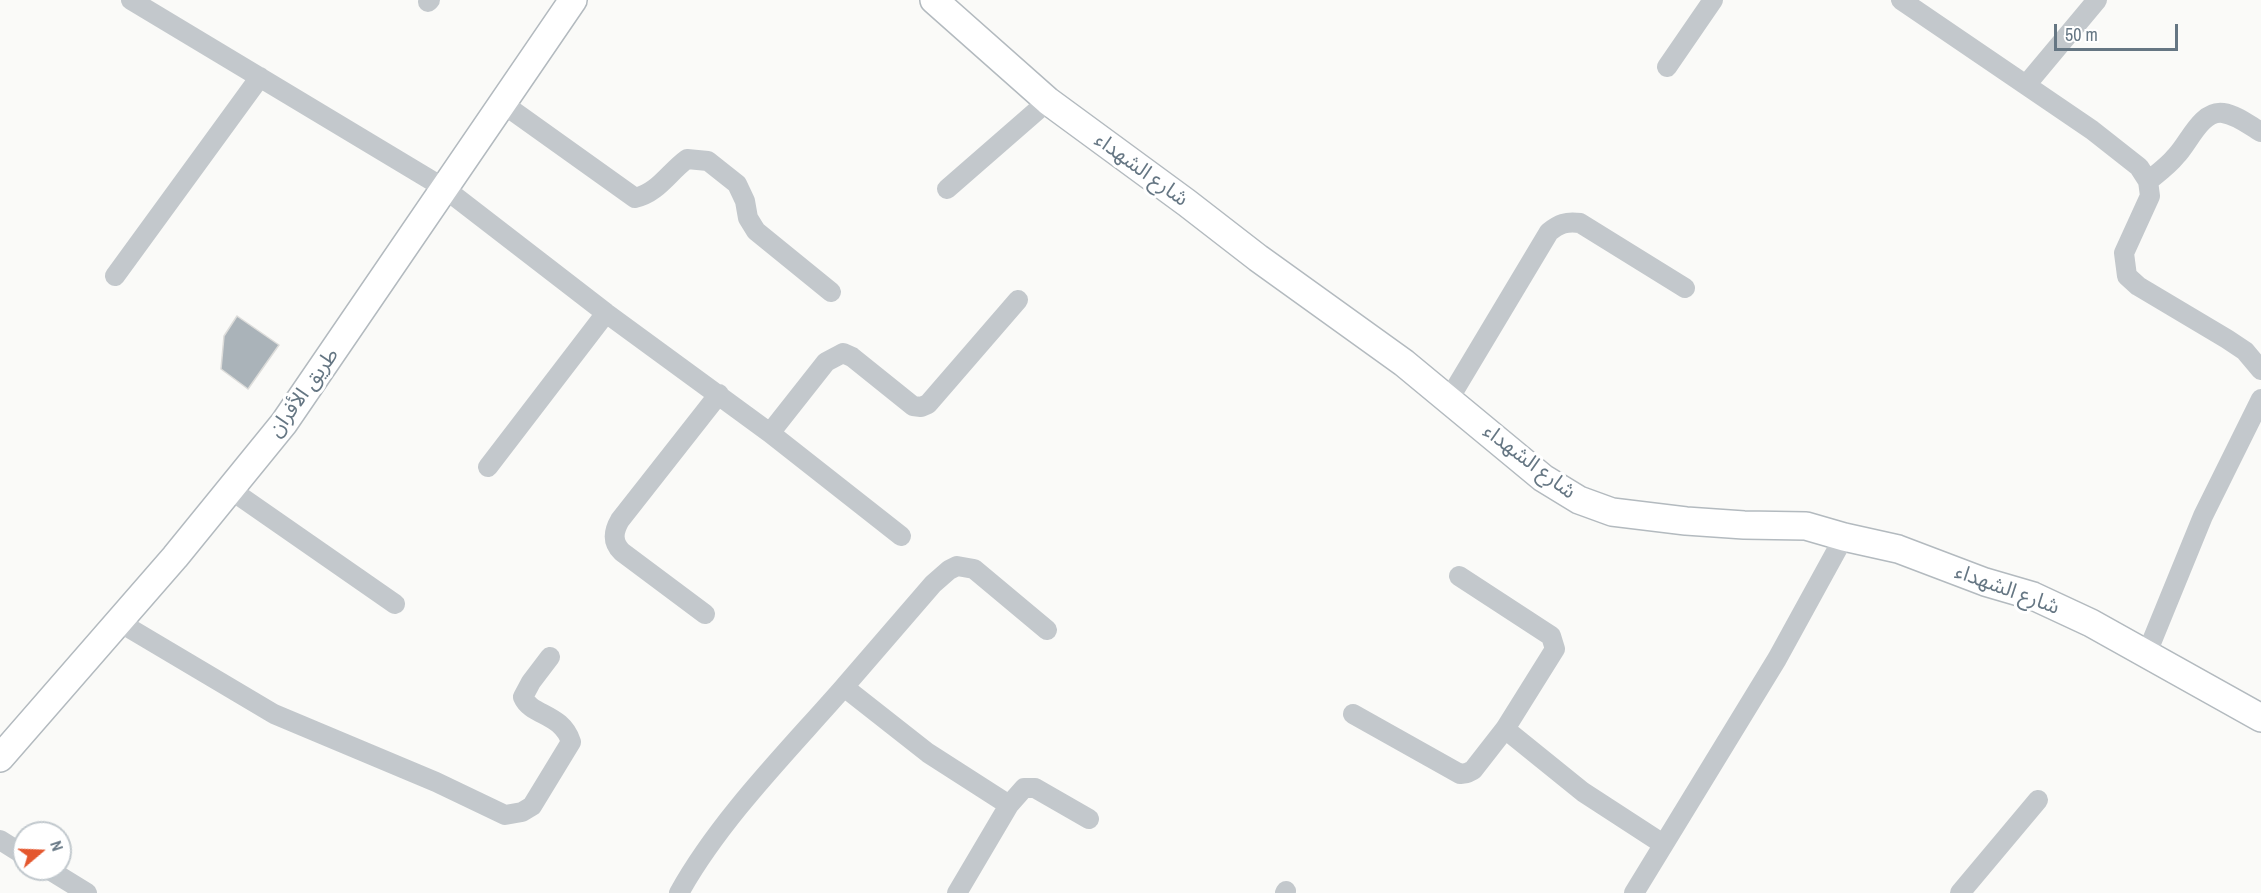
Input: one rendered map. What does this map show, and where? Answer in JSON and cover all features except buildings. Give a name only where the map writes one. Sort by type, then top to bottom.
[{"type":"street","name":"طريق الأفران","points":[[0,758],[231,490],[303,397],[573,0]]},
{"type":"street","name":"شارع الشهداء","points":[[934,0],[1048,102],[1404,363],[1543,478],[1579,500],[1612,512],[1686,521],[1806,525],[1844,537],[1898,549],[1985,582],[2033,596],[2091,623],[2261,718]]},
{"type":"street","points":[[1667,67],[1713,0]]},
{"type":"street","points":[[1901,0],[2139,166],[2148,181],[2150,196],[2124,253],[2127,276],[2138,286],[2245,351],[2261,370]]},
{"type":"street","points":[[2026,85],[2097,0]]},
{"type":"street","points":[[133,1],[444,188],[606,313],[719,394],[901,536]]},
{"type":"street","points":[[115,276],[260,77]]},
{"type":"street","points":[[947,189],[1048,102]]},
{"type":"street","points":[[502,103],[635,198],[645,196],[657,188],[687,159],[708,161],[738,184],[742,191],[748,218],[756,231],[831,292]]},
{"type":"street","points":[[2148,181],[2179,154],[2199,125],[2211,115],[2221,112],[2234,116],[2261,132]]},
{"type":"street","points":[[1449,399],[1549,232],[1560,224],[1569,221],[1580,224],[1685,288]]},
{"type":"street","points":[[770,433],[826,362],[843,353],[852,357],[913,406],[921,407],[928,404],[1018,300]]},
{"type":"street","points":[[488,467],[606,313]]},
{"type":"street","points":[[705,614],[622,552],[616,546],[614,538],[620,520],[719,394]]},
{"type":"street","points":[[2147,653],[2204,516],[2261,399]]},
{"type":"street","points":[[231,490],[395,604]]},
{"type":"street","points":[[1634,893],[1777,659],[1844,537]]},
{"type":"street","points":[[680,893],[688,877],[737,810],[933,584],[949,570],[957,566],[974,568],[1047,630]]},
{"type":"street","points":[[1353,714],[1460,774],[1473,770],[1506,729],[1536,678],[1553,655],[1555,642],[1551,636],[1531,622],[1459,576]]},
{"type":"street","points":[[119,622],[274,714],[436,782],[505,815],[522,812],[532,806],[571,742],[564,726],[530,705],[523,697],[550,657]]},
{"type":"street","points":[[844,687],[928,753],[1009,805]]},
{"type":"street","points":[[1506,729],[1583,792],[1663,844]]},
{"type":"street","points":[[957,893],[1009,805],[1024,788],[1035,788],[1089,819]]},
{"type":"street","points":[[1960,893],[2038,800]]},
{"type":"street","points":[[68,881],[87,893]]}]
